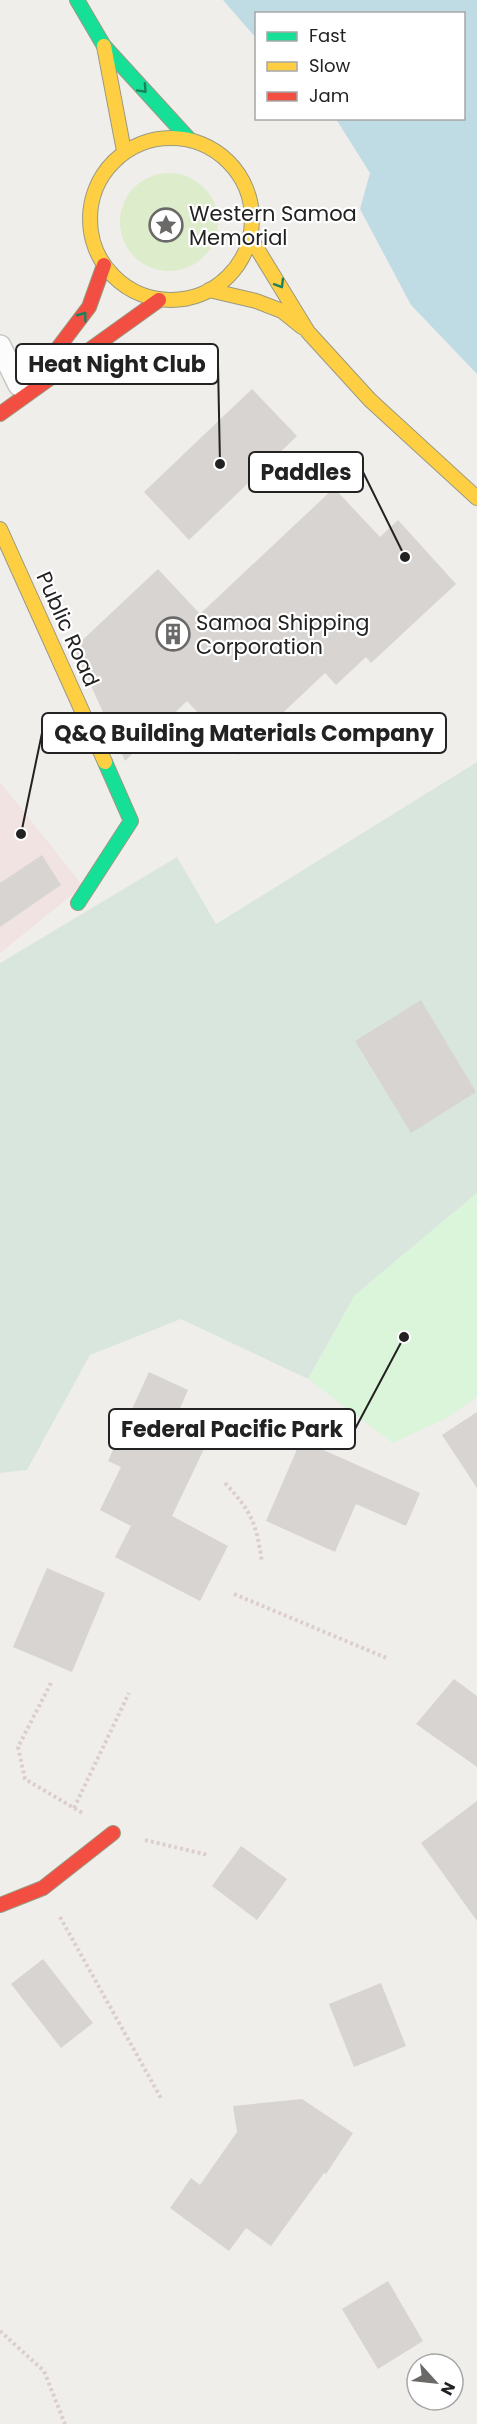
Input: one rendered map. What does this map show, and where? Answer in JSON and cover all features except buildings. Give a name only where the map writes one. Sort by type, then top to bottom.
[{"type":"main road","points":[[76,0],[104,46],[188,138],[220,153],[237,171],[248,192],[252,214],[250,237],[241,258],[227,277],[209,291],[177,300],[159,300],[133,291],[111,275],[104,265],[96,252],[89,225],[92,198],[103,173],[124,151],[146,140],[188,138]]},
{"type":"main road","points":[[104,46],[124,151]]},
{"type":"main road","points":[[250,237],[308,332]]},
{"type":"main road","points":[[0,404],[58,348],[89,308],[104,265]]},
{"type":"main road","points":[[209,291],[256,301],[282,311],[308,332],[370,400],[477,498]]},
{"type":"main road","points":[[0,414],[159,300]]},
{"type":"main road","name":"Public Road","points":[[0,530],[131,820],[78,903]]},
{"type":"main road","points":[[0,1905],[43,1888],[113,1833]]},
{"type":"lane","points":[[0,346],[19,385]]},
{"type":"path","points":[[225,1482],[242,1500],[257,1528],[262,1562]]},
{"type":"path","points":[[234,1594],[389,1659]]},
{"type":"path","points":[[51,1683],[18,1747],[24,1779],[113,1833],[208,1855]]},
{"type":"path","points":[[74,1808],[129,1693]]},
{"type":"path","points":[[43,1888],[162,2100]]},
{"type":"path","points":[[0,2331],[44,2371],[65,2424]]},
{"type":"shaded area","points":[[477,762],[477,1193],[355,1295],[308,1379],[181,1319],[90,1355],[27,1470],[0,1473],[0,963],[177,857],[216,924]]},
{"type":"shaded area","points":[[0,782],[83,886],[0,953]]},
{"type":"green space","points":[[169,173],[188,176],[204,187],[215,203],[218,222],[215,241],[204,257],[188,268],[169,271],[150,268],[134,257],[123,241],[120,222],[123,203],[134,187],[150,176]]},
{"type":"green space","points":[[477,1193],[477,1397],[445,1419],[393,1443],[308,1379],[355,1295]]},
{"type":"water","points":[[223,0],[477,0],[477,374],[411,305],[360,209],[370,173],[337,120],[465,120],[465,12],[255,12],[255,37]]},
{"type":"traffic: fast","points":[[77,0],[104,46],[188,138]]},
{"type":"traffic: fast","points":[[78,903],[131,821],[105,762]]},
{"type":"traffic: slow","points":[[104,46],[124,151]]},
{"type":"traffic: slow","points":[[171,138],[202,144],[228,162],[246,188],[252,219],[246,250],[228,276],[202,294],[171,300],[140,294],[114,276],[96,250],[90,219],[96,188],[114,162],[140,144],[171,138]]},
{"type":"traffic: slow","points":[[250,237],[308,332],[370,400],[477,498]]},
{"type":"traffic: slow","points":[[209,290],[256,301],[282,311],[302,327]]},
{"type":"traffic: slow","points":[[0,529],[105,762]]},
{"type":"traffic: jam","points":[[33,372],[58,348],[89,307],[104,265]]},
{"type":"traffic: jam","points":[[0,414],[159,300]]},
{"type":"traffic: jam","points":[[0,1905],[43,1888],[113,1833]]},
{"type":"place","name":"Western Samoa Memorial","points":[[166,225]]},
{"type":"place","name":"Heat Night Club","points":[[220,464]]},
{"type":"place","name":"Paddles","points":[[405,557]]},
{"type":"place","name":"Samoa Shipping Corporation","points":[[173,634]]},
{"type":"place","name":"Q&Q Building Materials Company","points":[[21,834]]},
{"type":"place","name":"Federal Pacific Park","points":[[404,1337]]}]
